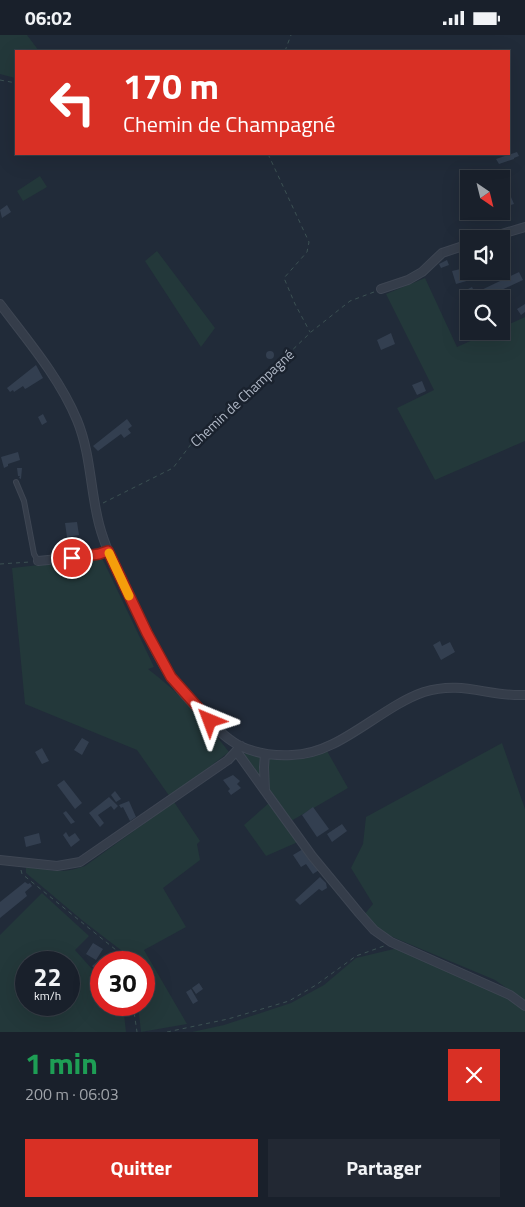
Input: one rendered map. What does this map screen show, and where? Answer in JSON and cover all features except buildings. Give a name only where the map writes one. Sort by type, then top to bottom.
[{"type":"street","points":[[510,232],[525,227]]},
{"type":"street","points":[[381,289],[408,280],[422,272],[442,253],[460,247]]},
{"type":"street","points":[[0,304],[39,355],[68,401],[85,443],[99,523],[108,551],[147,633],[171,677],[210,721],[239,749],[265,791],[312,856],[374,930],[392,942],[510,995],[525,1005]]},
{"type":"street","points":[[38,561],[89,556],[108,551]]},
{"type":"street","points":[[0,860],[57,866],[80,862],[204,777],[239,749],[293,755],[317,751],[410,698],[432,690],[458,687],[497,694],[525,695]]},
{"type":"street","points":[[265,753],[265,791]]},
{"type":"lane","points":[[16,482],[24,501],[34,554],[38,561]]},
{"type":"path","points":[[285,50],[291,35]]},
{"type":"path","points":[[0,80],[15,83]]},
{"type":"path","points":[[268,155],[309,242],[307,252],[284,278],[295,304],[311,332]]},
{"type":"path","name":"Chemin de Champagné","points":[[96,507],[173,468],[198,435],[311,332],[350,301],[381,289]]},
{"type":"path","points":[[0,564],[38,561]]},
{"type":"path","points":[[18,863],[22,874],[118,951]]},
{"type":"path","points":[[167,1032],[228,1019],[289,1001],[316,985],[356,955],[381,948],[392,942]]},
{"type":"path","points":[[135,1016],[137,1032]]},
{"type":"green space","points":[[0,35],[27,35],[38,50],[15,50],[15,78],[0,74]]},
{"type":"green space","points":[[40,176],[47,187],[23,201],[17,191]]},
{"type":"green space","points":[[157,251],[215,328],[201,347],[145,261]]},
{"type":"green space","points":[[425,278],[457,347],[473,340],[510,340],[510,324],[525,317],[525,441],[435,480],[397,408],[434,390],[386,294]]},
{"type":"green space","points":[[102,558],[154,667],[148,669],[192,708],[229,752],[170,797],[137,750],[25,704],[12,568]]},
{"type":"green space","points":[[502,743],[525,809],[525,1001],[495,980],[383,933],[364,915],[373,904],[351,868],[363,844],[366,817]]},
{"type":"green space","points":[[327,751],[348,788],[291,821],[275,799],[268,784],[266,776],[270,759],[299,759],[312,757]]},
{"type":"green space","points":[[246,753],[262,757],[262,784],[242,755]]},
{"type":"green space","points":[[174,802],[200,841],[197,844],[200,860],[163,888],[186,927],[145,951],[122,951],[26,873],[26,868],[62,871],[85,866]]},
{"type":"green space","points":[[270,802],[298,842],[266,856],[244,825]]},
{"type":"green space","points":[[42,893],[89,936],[76,951],[15,951],[15,1016],[80,1016],[80,956],[90,967],[90,1016],[124,1016],[126,1032],[0,1032],[0,935]]},
{"type":"green space","points":[[398,948],[507,996],[525,1009],[525,1032],[192,1032],[224,1025],[291,1003],[324,985],[356,958]]},
{"type":"green space","points":[[155,969],[187,1024],[141,1032],[139,1016],[155,1016]]},
{"type":"slow traffic","points":[[109,553],[129,596]]},
{"type":"route","points":[[72,558],[108,551],[147,633],[171,677],[210,721]]}]
